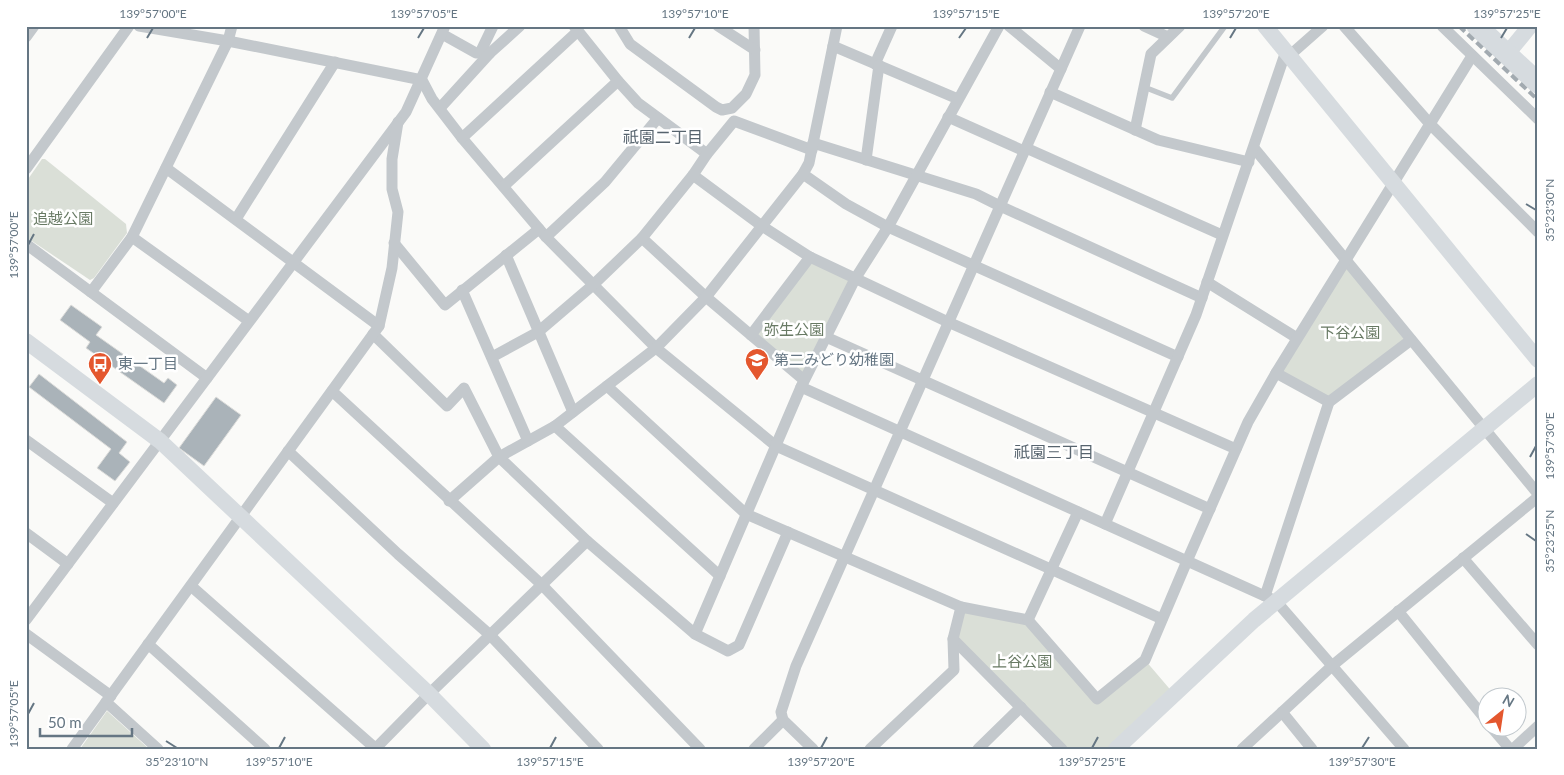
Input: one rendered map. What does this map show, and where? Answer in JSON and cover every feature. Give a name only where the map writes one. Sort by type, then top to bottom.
[{"type":"highway","points":[[1477,26],[1538,83]]},
{"type":"street","points":[[26,37],[34,26]]},
{"type":"street","points":[[26,169],[129,26]]},
{"type":"street","points":[[139,26],[228,41],[422,80]]},
{"type":"street","points":[[91,292],[132,237],[228,41],[232,26]]},
{"type":"street","points":[[485,53],[493,26]]},
{"type":"street","points":[[440,108],[485,53],[520,26]]},
{"type":"street","points":[[619,26],[630,44],[722,110],[732,108],[746,94],[755,75],[754,26]]},
{"type":"street","points":[[718,26],[755,50]]},
{"type":"street","points":[[449,501],[499,457],[555,426],[656,348],[706,297],[810,163],[837,26]]},
{"type":"street","points":[[866,160],[877,64],[892,26]]},
{"type":"street","points":[[695,634],[803,383],[855,279],[888,227],[999,26]]},
{"type":"street","points":[[1009,26],[1061,69]]},
{"type":"street","points":[[812,749],[783,720],[781,712],[796,666],[1080,26]]},
{"type":"street","points":[[1144,26],[1168,37]]},
{"type":"street","points":[[1135,130],[1151,54],[1180,26]]},
{"type":"street","points":[[1265,26],[1538,360]]},
{"type":"street","points":[[1105,524],[1202,298],[1222,235],[1287,54],[1323,26]]},
{"type":"street","points":[[1344,26],[1430,124],[1538,232]]},
{"type":"street","points":[[1442,26],[1538,119]]},
{"type":"street","points":[[1507,54],[1530,26]]},
{"type":"street","points":[[462,138],[576,29],[638,103],[707,154]]},
{"type":"street","points":[[26,620],[406,112],[443,30],[465,48],[485,53]]},
{"type":"street","points":[[833,46],[958,99]]},
{"type":"street","points":[[607,386],[746,514],[961,607],[1028,620],[1097,699],[1145,660],[1248,422],[1297,338],[1472,56]]},
{"type":"street","points":[[236,220],[334,62]]},
{"type":"street","points":[[422,80],[432,99],[462,138],[542,233],[656,348],[776,446],[1162,619]]},
{"type":"street","points":[[504,186],[618,81]]},
{"type":"street","points":[[1050,92],[1167,143],[1248,162]]},
{"type":"street","points":[[948,117],[1222,235]]},
{"type":"street","points":[[394,244],[445,305],[506,255],[542,233],[605,182],[658,118]]},
{"type":"street","points":[[492,357],[538,332],[593,285],[642,238],[734,121],[813,146],[917,174],[976,194],[1202,298]]},
{"type":"street","points":[[72,749],[376,330],[392,268],[398,212],[392,189],[392,159],[398,122]]},
{"type":"street","points":[[1242,749],[1332,665],[1538,496],[1254,148]]},
{"type":"street","points":[[166,168],[294,262],[376,330],[446,406],[464,388],[499,457],[586,541],[695,634],[728,651],[739,645],[788,532]]},
{"type":"street","points":[[803,174],[846,204],[888,227],[1178,357]]},
{"type":"street","points":[[692,175],[762,226],[810,257],[948,322],[1236,449]]},
{"type":"street","points":[[132,237],[249,321]]},
{"type":"street","points":[[642,238],[803,383],[900,432],[1270,599],[1332,665],[1404,749]]},
{"type":"street","points":[[26,244],[207,378]]},
{"type":"street","points":[[506,255],[573,412]]},
{"type":"street","points":[[751,335],[810,257]]},
{"type":"street","points":[[1207,282],[1297,338]]},
{"type":"street","points":[[462,290],[528,441]]},
{"type":"street","points":[[826,337],[1210,509]]},
{"type":"street","points":[[1270,599],[1329,402],[1411,340]]},
{"type":"street","points":[[26,341],[160,440],[429,694],[483,749]]},
{"type":"street","points":[[1276,373],[1329,402]]},
{"type":"street","points":[[1123,747],[1254,620],[1270,599],[1538,384]]},
{"type":"street","points":[[332,391],[542,585],[700,749]]},
{"type":"street","points":[[555,426],[720,576]]},
{"type":"street","points":[[26,440],[114,503]]},
{"type":"street","points":[[288,451],[398,554],[490,635],[598,749]]},
{"type":"street","points":[[1028,620],[1078,512]]},
{"type":"street","points":[[26,534],[68,564]]},
{"type":"street","points":[[191,586],[375,749],[586,541]]},
{"type":"street","points":[[1463,558],[1538,645]]},
{"type":"street","points":[[954,670],[954,639],[961,607]]},
{"type":"street","points":[[1398,612],[1476,708]]},
{"type":"street","points":[[26,634],[108,699],[158,749]]},
{"type":"street","points":[[954,639],[1062,749]]},
{"type":"street","points":[[148,644],[265,749]]},
{"type":"street","points":[[870,749],[970,656]]},
{"type":"street","points":[[978,749],[1021,707]]},
{"type":"street","points":[[1282,712],[1312,749]]},
{"type":"street","points":[[754,749],[783,720]]},
{"type":"street","points":[[1501,738],[1511,749],[1538,726]]},
{"type":"lane","points":[[1144,87],[1172,98],[1225,26]]},
{"type":"green space","name":"追越公園","points":[[42,159],[45,159],[126,224],[127,233],[94,278],[90,280],[26,237],[26,182]]},
{"type":"green space","name":"弥生公園","points":[[810,257],[855,279],[804,380],[751,335]]},
{"type":"green space","name":"下谷公園","points":[[1346,260],[1411,340],[1329,401],[1276,373]]},
{"type":"green space","name":"上谷公園","points":[[961,607],[1028,620],[1097,699],[1145,660],[1174,694],[1117,749],[1062,749],[953,639]]},
{"type":"green space","points":[[107,711],[149,749],[80,749]]},
{"type":"building","points":[[71,305],[102,327],[96,335],[164,383],[168,378],[177,385],[164,403],[86,348],[90,342],[60,320]]},
{"type":"building","points":[[39,374],[127,442],[119,453],[130,462],[115,481],[97,468],[111,449],[29,387]]},
{"type":"building","points":[[216,397],[241,415],[204,466],[179,448]]},
{"type":"railway","points":[[1459,26],[1538,100]]},
{"type":"place","name":"第二みどり幼稚園","points":[[757,381]]},
{"type":"place","name":"東一丁目","points":[[100,385]]},
{"type":"district","name":"祇園二丁目","points":[[663,137]]},
{"type":"district","name":"祇園三丁目","points":[[1054,452]]}]
